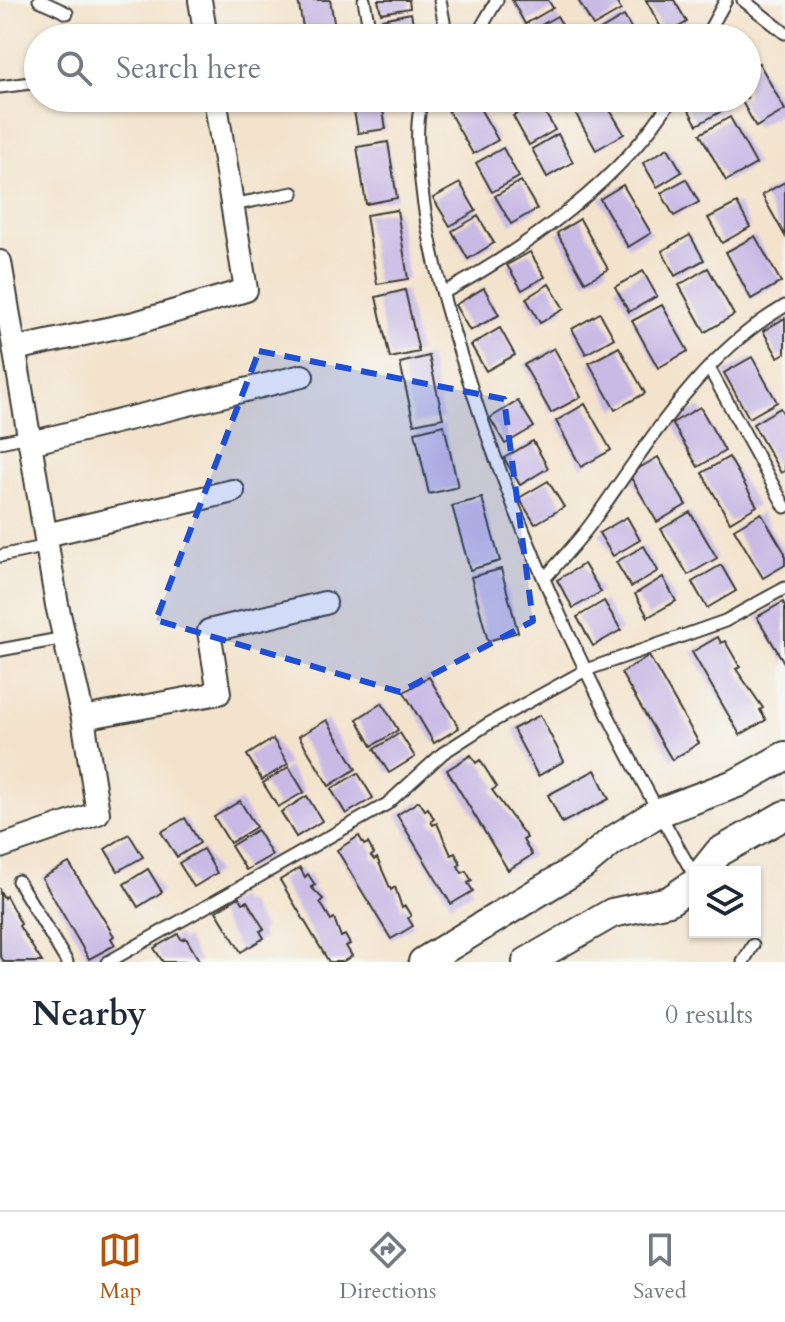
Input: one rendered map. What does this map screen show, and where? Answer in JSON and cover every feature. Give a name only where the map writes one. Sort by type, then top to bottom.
[{"type":"street","points":[[200,0],[204,24]]},
{"type":"street","points":[[15,349],[135,323],[246,290],[217,112]]},
{"type":"street","points":[[0,262],[47,540],[83,718],[98,813],[0,847]]},
{"type":"street","points":[[30,440],[302,376]]},
{"type":"street","points":[[47,540],[233,491]]},
{"type":"street","points":[[83,718],[219,693],[209,631],[325,603]]},
{"type":"street","points":[[423,962],[583,865],[612,841],[658,813],[737,783],[785,756]]},
{"type":"street","points":[[708,866],[719,852],[785,815]]},
{"type":"street","points":[[527,962],[612,913],[669,901],[689,885]]},
{"type":"lane","points":[[39,0],[67,13]]},
{"type":"lane","points":[[364,0],[368,24]]},
{"type":"lane","points":[[440,0],[444,24]]},
{"type":"lane","points":[[483,24],[497,0]]},
{"type":"lane","points":[[713,24],[726,0]]},
{"type":"lane","points":[[743,0],[785,33]]},
{"type":"lane","points":[[0,87],[24,84]]},
{"type":"lane","points":[[420,112],[418,154],[422,192],[443,293],[482,422],[586,670],[689,869]]},
{"type":"lane","points":[[443,293],[518,249],[579,201],[642,137],[661,112]]},
{"type":"lane","points":[[231,205],[293,193]]},
{"type":"lane","points":[[545,578],[593,522],[648,439],[709,368],[746,332],[785,306]]},
{"type":"lane","points":[[709,368],[785,507]]},
{"type":"lane","points":[[0,442],[30,440]]},
{"type":"lane","points":[[0,556],[47,540]]},
{"type":"lane","points":[[108,962],[387,804],[464,738],[586,670],[725,621],[785,588]]},
{"type":"lane","points":[[0,650],[65,638]]},
{"type":"lane","points":[[18,881],[67,962]]},
{"type":"lane","points":[[743,962],[753,945]]},
{"type":"highlighted area","points":[[259,351],[504,399],[533,621],[400,692],[156,620]]},
{"type":"building","points":[[298,0],[330,0],[334,24],[302,24]]},
{"type":"building","points":[[378,0],[409,0],[410,8],[381,13]]},
{"type":"building","points":[[512,0],[548,0],[553,8],[525,24]]},
{"type":"building","points":[[578,0],[615,0],[621,10],[592,24]]},
{"type":"building","points":[[646,0],[674,0],[687,22],[659,24]]},
{"type":"building","points":[[411,13],[413,24],[383,24],[382,19]]},
{"type":"building","points":[[557,16],[562,24],[543,24]]},
{"type":"building","points":[[624,16],[629,24],[610,24]]},
{"type":"building","points":[[761,67],[785,110],[756,127],[748,112],[761,112]]},
{"type":"building","points":[[354,112],[383,112],[386,129],[358,133]]},
{"type":"building","points":[[449,112],[482,112],[498,140],[473,154]]},
{"type":"building","points":[[520,112],[545,112],[555,130],[529,145],[513,116]]},
{"type":"building","points":[[575,112],[611,112],[624,134],[596,150]]},
{"type":"building","points":[[690,112],[720,112],[697,125]]},
{"type":"building","points":[[730,117],[756,164],[726,181],[700,134]]},
{"type":"building","points":[[558,134],[573,162],[547,177],[532,149]]},
{"type":"building","points":[[388,142],[397,198],[366,204],[357,147]]},
{"type":"building","points":[[503,148],[519,177],[492,192],[476,163]]},
{"type":"building","points":[[668,148],[682,172],[657,187],[643,163]]},
{"type":"building","points":[[686,179],[699,202],[674,216],[661,193]]},
{"type":"building","points":[[521,181],[537,209],[511,224],[495,196]]},
{"type":"building","points":[[785,182],[785,236],[762,195]]},
{"type":"building","points":[[460,183],[476,211],[450,226],[433,198]]},
{"type":"building","points":[[623,185],[651,233],[628,247],[600,199]]},
{"type":"building","points":[[737,203],[750,227],[722,243],[708,218]]},
{"type":"building","points":[[397,210],[408,279],[377,284],[366,215]]},
{"type":"building","points":[[478,216],[494,243],[468,259],[452,231]]},
{"type":"building","points":[[580,219],[608,269],[585,282],[557,233]]},
{"type":"building","points":[[690,235],[704,260],[675,276],[662,251]]},
{"type":"building","points":[[755,236],[781,282],[751,299],[726,252]]},
{"type":"building","points":[[530,252],[545,277],[522,290],[507,265]]},
{"type":"building","points":[[708,268],[734,315],[705,332],[679,285]]},
{"type":"building","points":[[643,271],[657,296],[629,312],[615,287]]},
{"type":"building","points":[[549,284],[564,309],[540,323],[526,298]]},
{"type":"building","points":[[484,288],[499,315],[470,331],[455,305]]},
{"type":"building","points":[[405,290],[419,352],[390,358],[376,297]]},
{"type":"building","points":[[662,305],[688,351],[658,368],[632,321]]},
{"type":"building","points":[[600,313],[614,338],[586,354],[572,329]]},
{"type":"building","points":[[785,318],[785,353],[778,357],[763,331]]},
{"type":"building","points":[[500,328],[515,355],[486,371],[471,345]]},
{"type":"building","points":[[619,347],[645,393],[615,410],[589,363]]},
{"type":"building","points":[[554,348],[581,397],[551,413],[524,365]]},
{"type":"building","points":[[429,356],[443,418],[414,424],[400,363]]},
{"type":"building","points":[[752,357],[777,402],[749,418],[724,373]]},
{"type":"building","points":[[518,401],[534,427],[505,444],[490,418]]},
{"type":"building","points":[[585,404],[611,450],[581,467],[556,421]]},
{"type":"building","points":[[700,407],[725,451],[698,467],[672,423]]},
{"type":"building","points":[[780,408],[785,416],[785,471],[781,473],[753,424]]},
{"type":"building","points":[[444,425],[458,487],[429,494],[415,432]]},
{"type":"building","points":[[533,441],[548,468],[520,485],[504,458]]},
{"type":"building","points":[[658,457],[686,505],[657,522],[629,474]]},
{"type":"building","points":[[729,457],[757,506],[730,522],[702,473]]},
{"type":"building","points":[[548,481],[564,507],[535,524],[519,498]]},
{"type":"building","points":[[482,498],[500,561],[470,570],[452,506]]},
{"type":"building","points":[[690,512],[717,558],[688,575],[661,529]]},
{"type":"building","points":[[761,513],[785,553],[785,565],[763,578],[734,529]]},
{"type":"building","points":[[627,517],[640,540],[613,556],[599,533]]},
{"type":"building","points":[[644,546],[658,571],[631,587],[616,562]]},
{"type":"building","points":[[584,564],[601,592],[573,608],[557,580]]},
{"type":"building","points":[[721,565],[736,591],[707,608],[692,582]]},
{"type":"building","points":[[501,569],[518,632],[488,641],[471,577]]},
{"type":"building","points":[[663,577],[676,601],[648,617],[635,594]]},
{"type":"building","points":[[604,601],[621,630],[593,646],[577,617]]},
{"type":"building","points":[[783,602],[785,606],[785,664],[757,617]]},
{"type":"building","points":[[718,637],[721,643],[725,641],[740,667],[736,669],[763,708],[760,710],[766,720],[740,735],[692,652]]},
{"type":"building","points":[[649,656],[699,743],[672,760],[621,673]]},
{"type":"building","points":[[429,677],[459,728],[434,743],[404,692]]},
{"type":"building","points":[[382,703],[398,730],[372,746],[357,719]]},
{"type":"building","points":[[540,715],[564,761],[538,776],[513,729]]},
{"type":"building","points":[[327,720],[356,769],[329,786],[299,736]]},
{"type":"building","points":[[400,733],[415,757],[389,773],[374,749]]},
{"type":"building","points":[[273,739],[288,764],[262,780],[247,755]]},
{"type":"building","points":[[471,755],[476,763],[480,760],[497,787],[492,790],[527,838],[523,840],[532,855],[508,870],[447,770]]},
{"type":"building","points":[[289,767],[304,792],[278,807],[263,783]]},
{"type":"building","points":[[595,770],[609,799],[562,823],[548,795]]},
{"type":"building","points":[[358,773],[373,798],[346,814],[331,789]]},
{"type":"building","points":[[307,796],[322,821],[296,837],[281,812]]},
{"type":"building","points":[[240,801],[256,827],[230,843],[214,817]]},
{"type":"building","points":[[419,801],[425,810],[428,808],[434,819],[431,821],[433,825],[437,823],[451,855],[455,853],[462,873],[466,871],[472,881],[468,883],[473,891],[451,904],[397,815]]},
{"type":"building","points":[[185,818],[200,843],[177,857],[161,832]]},
{"type":"building","points":[[257,830],[272,855],[246,870],[231,846]]},
{"type":"building","points":[[129,834],[143,857],[118,871],[105,849]]},
{"type":"building","points":[[359,836],[364,845],[368,843],[374,854],[371,856],[374,860],[377,858],[391,890],[395,887],[402,908],[405,906],[411,916],[408,918],[413,926],[391,939],[337,850]]},
{"type":"building","points":[[203,849],[217,873],[194,887],[179,863]]},
{"type":"building","points":[[69,863],[114,936],[111,938],[115,945],[89,959],[42,878]]},
{"type":"building","points":[[300,868],[315,885],[311,887],[323,899],[320,902],[331,920],[334,918],[341,937],[345,935],[350,944],[346,946],[352,956],[342,962],[329,962],[280,880]]},
{"type":"building","points":[[148,869],[162,892],[138,907],[124,884]]},
{"type":"building","points":[[0,891],[4,898],[6,896],[21,924],[19,926],[42,962],[4,962],[0,955]]},
{"type":"building","points":[[239,897],[243,903],[247,901],[264,929],[260,931],[264,938],[241,952],[216,911]]},
{"type":"building","points":[[178,934],[182,940],[186,938],[200,962],[163,962],[154,948]]}]
